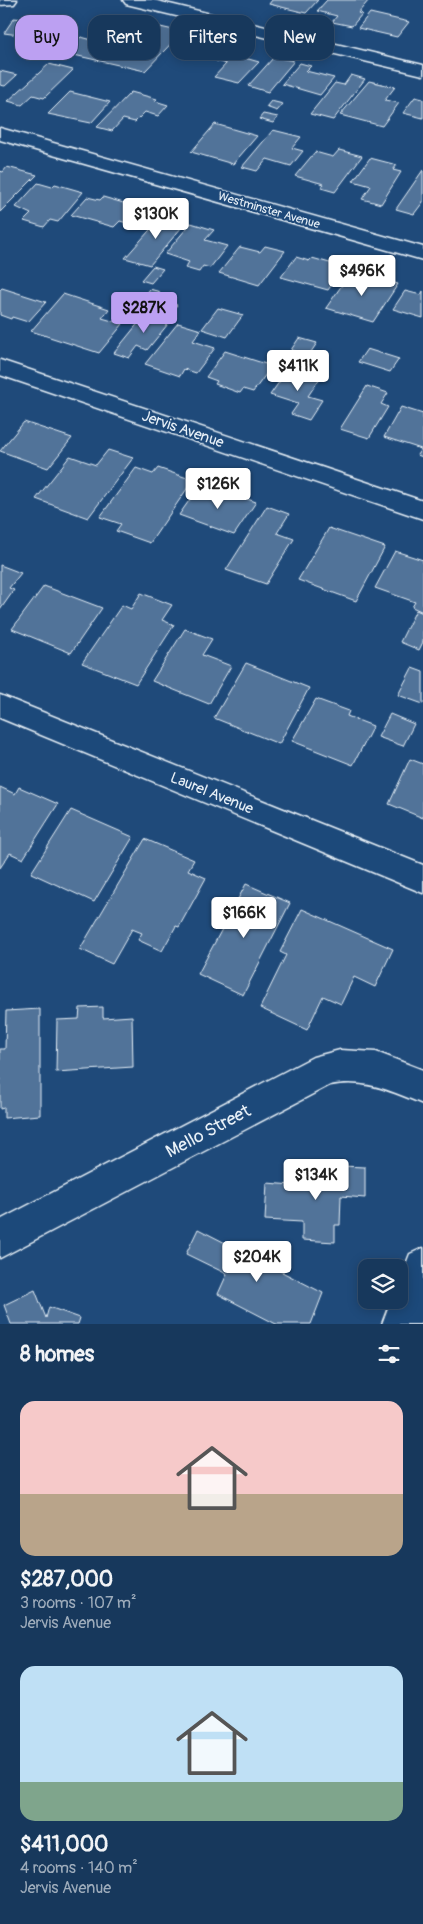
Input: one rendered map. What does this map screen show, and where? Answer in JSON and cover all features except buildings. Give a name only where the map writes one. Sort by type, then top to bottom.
[{"type":"street","points":[[0,0],[8,0]]},
{"type":"street","points":[[132,0],[423,70]]},
{"type":"street","name":"Westminster Avenue","points":[[0,134],[423,254]]},
{"type":"street","name":"Jervis Avenue","points":[[0,367],[423,510]]},
{"type":"street","name":"Laurel Avenue","points":[[0,706],[423,879]]},
{"type":"street","name":"Mello Street","points":[[0,1240],[326,1069],[345,1064],[362,1064],[382,1069],[423,1087]]},
{"type":"street","points":[[401,1324],[423,1267]]}]
